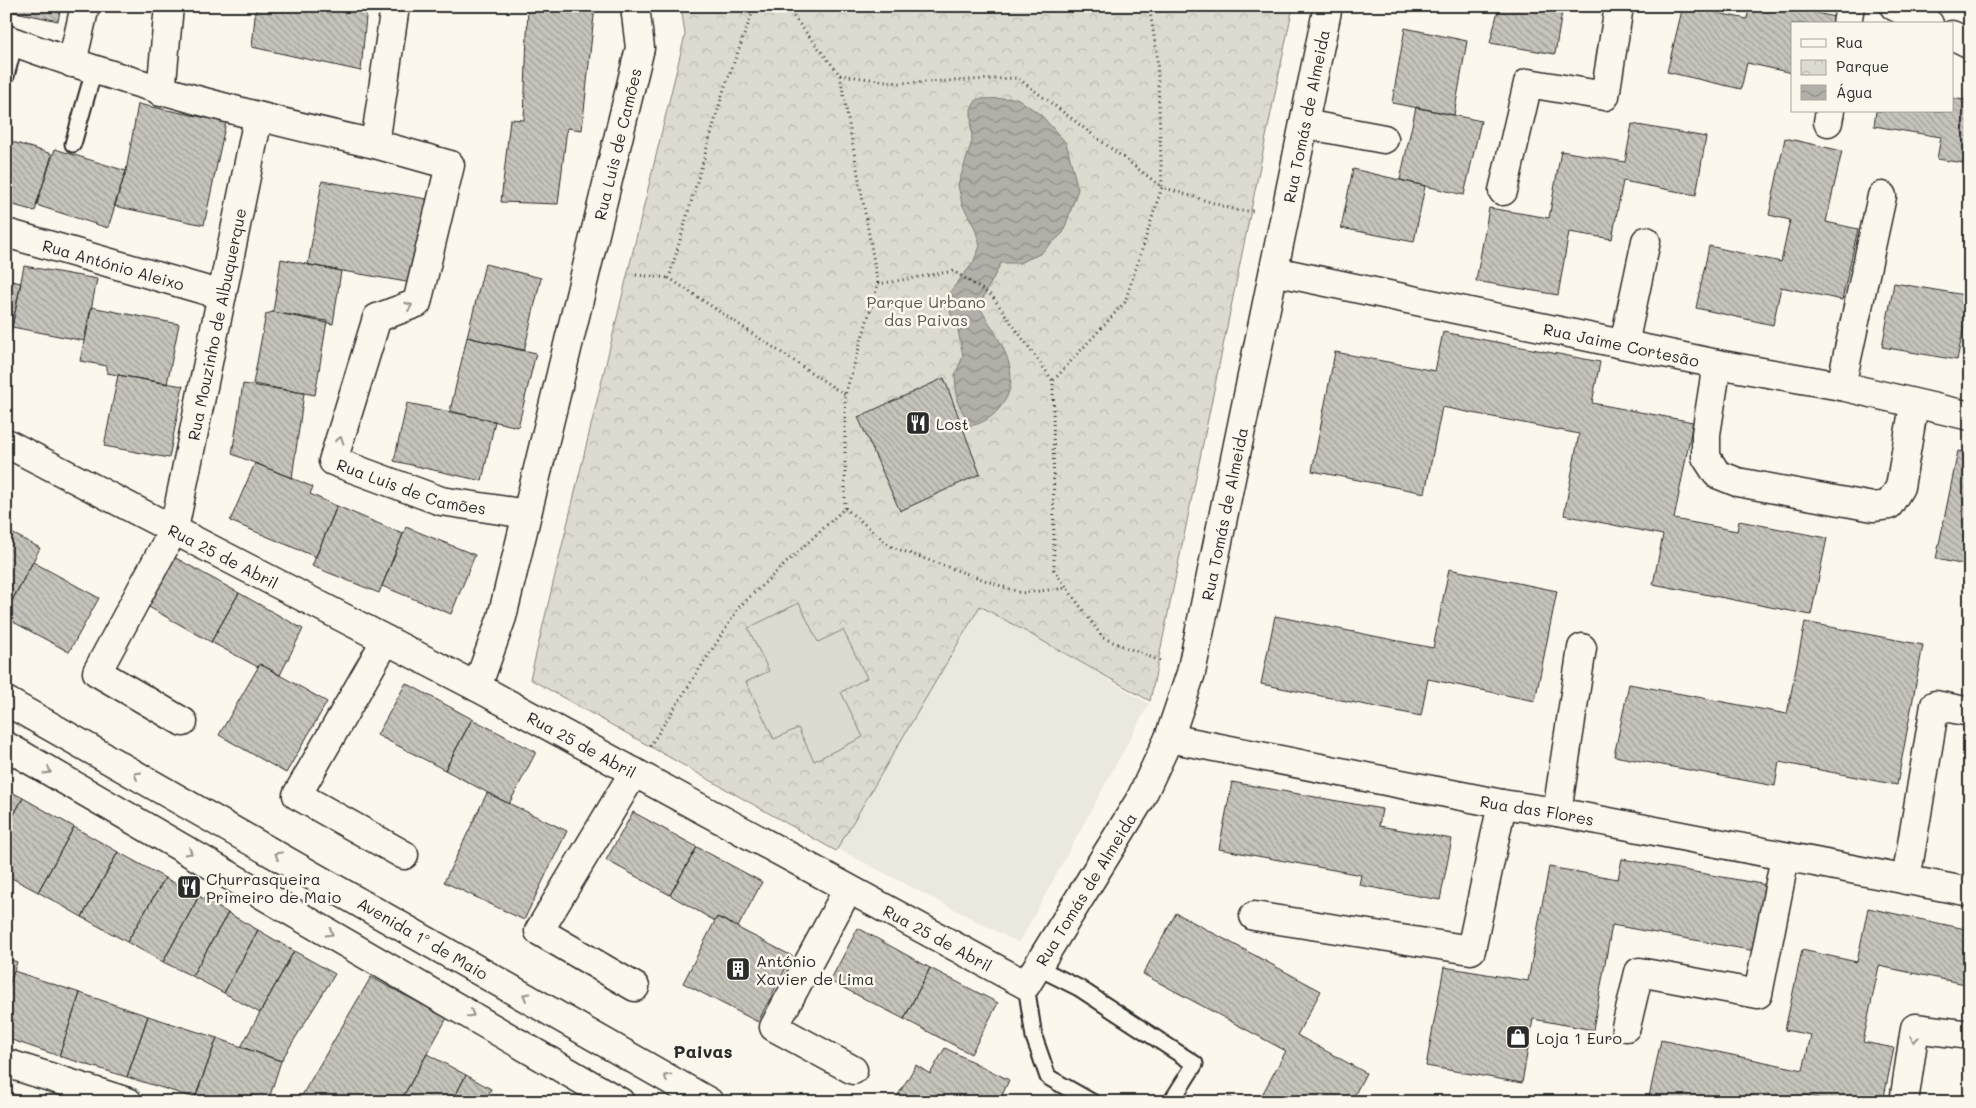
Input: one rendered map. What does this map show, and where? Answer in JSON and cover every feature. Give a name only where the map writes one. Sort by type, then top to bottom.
[{"type":"street","points":[[83,66],[85,6]]},
{"type":"street","points":[[161,92],[169,6]]},
{"type":"street","points":[[11,40],[161,92],[258,118],[375,144],[394,6]]},
{"type":"street","name":"Rua Luis de Camões","points":[[476,687],[502,617],[640,48],[635,6]]},
{"type":"street","name":"Rua Tomás de Almeida","points":[[1031,976],[1140,800],[1169,738],[1191,674],[1328,6]]},
{"type":"street","points":[[1503,191],[1528,83],[1605,96],[1619,6]]},
{"type":"street","points":[[1847,22],[1850,6]]},
{"type":"street","points":[[1894,6],[1925,22]]},
{"type":"street","points":[[1954,36],[1970,44]]},
{"type":"street","name":"Rua Mouzinho de Albuquerque","points":[[174,529],[258,118]]},
{"type":"street","points":[[1304,124],[1384,140]]},
{"type":"street","name":"Rua Luis de Camões","points":[[375,144],[450,164],[417,304],[377,318],[333,462],[441,501],[527,514]]},
{"type":"street","points":[[1841,386],[1882,196]]},
{"type":"street","name":"Rua António Aleixo","points":[[6,233],[222,295]]},
{"type":"street","points":[[1624,344],[1646,241]]},
{"type":"street","name":"Rua Jaime Cortesão","points":[[1274,271],[1717,364],[1841,386],[1914,405],[1970,416]]},
{"type":"street","points":[[1717,364],[1706,434],[1706,457],[1717,474],[1737,482],[1873,507],[1889,505],[1900,487],[1914,405]]},
{"type":"street","name":"Rua 25 de Abril","points":[[6,443],[476,687],[848,889],[1031,976]]},
{"type":"street","points":[[174,529],[97,672],[183,722]]},
{"type":"street","points":[[386,640],[296,795],[404,856]]},
{"type":"street","points":[[1557,812],[1582,648]]},
{"type":"street","name":"Avenida 1º de Maio","points":[[6,701],[709,1102]]},
{"type":"street","points":[[1906,880],[1935,705],[1970,712]]},
{"type":"street","name":"Rua das Flores","points":[[1169,738],[1502,804],[1557,812],[1970,892]]},
{"type":"street","points":[[6,746],[620,1102]]},
{"type":"street","points":[[634,772],[539,931],[635,987]]},
{"type":"street","points":[[1254,916],[1471,950],[1502,804]]},
{"type":"street","points":[[1626,1027],[1639,972],[1758,994],[1784,856]]},
{"type":"street","points":[[848,889],[774,1027],[853,1070]]},
{"type":"street","points":[[1904,1102],[1915,1028],[1970,1035]]},
{"type":"street","points":[[6,1063],[128,1102]]},
{"type":"lane","points":[[6,76],[11,40]]},
{"type":"lane","points":[[73,144],[83,66]]},
{"type":"lane","points":[[1031,976],[1034,1037],[1048,1077],[1092,1102]]},
{"type":"lane","name":"Rua 25 de Abril","points":[[1031,976],[1079,988],[1195,1064],[1171,1102]]},
{"type":"path","points":[[669,278],[724,89],[755,6]]},
{"type":"path","points":[[634,772],[740,606],[844,508],[844,395],[878,284],[840,75],[785,6]]},
{"type":"path","points":[[1053,381],[1125,302],[1162,187],[1158,54],[1149,6]]},
{"type":"path","points":[[840,75],[900,83],[1018,78],[1162,187],[1239,211],[1286,211]]},
{"type":"path","points":[[878,284],[954,271],[992,296],[1053,381],[1054,570],[1103,638],[1191,674]]},
{"type":"path","points":[[636,275],[669,278],[844,395]]},
{"type":"path","points":[[844,508],[892,547],[910,554],[1021,593],[1067,588]]},
{"type":"shaded area","points":[[977,600],[1149,704],[1019,943],[836,848]]},
{"type":"green space","name":"Parque Urbano das Paivas","points":[[681,6],[1293,6],[1150,701],[980,606],[836,851],[530,679],[685,35]]},
{"type":"green space","points":[[799,603],[818,642],[843,630],[867,678],[841,692],[863,737],[814,761],[798,728],[774,739],[746,682],[769,671],[748,628]]},
{"type":"water","points":[[1017,98],[1041,115],[1066,143],[1078,189],[1063,233],[1040,254],[1019,263],[1001,263],[979,306],[1006,354],[1011,380],[1009,393],[999,409],[988,419],[970,426],[957,401],[955,375],[963,356],[958,330],[951,317],[949,293],[973,263],[980,246],[975,228],[962,204],[958,185],[972,141],[971,109],[977,99]]},
{"type":"building","points":[[6,6],[61,6],[58,21],[6,10]]},
{"type":"building","points":[[256,6],[367,6],[361,71],[252,47]]},
{"type":"building","points":[[528,6],[595,6],[582,130],[567,128],[558,204],[501,202],[510,119],[524,120]]},
{"type":"building","points":[[1499,6],[1563,6],[1555,54],[1490,43]]},
{"type":"building","points":[[1683,6],[1747,19],[1749,6],[1787,6],[1834,17],[1833,22],[1791,22],[1791,73],[1747,63],[1741,89],[1667,72]]},
{"type":"building","points":[[1405,28],[1467,41],[1454,115],[1392,103]]},
{"type":"building","points":[[1954,98],[1970,101],[1970,164],[1937,159],[1941,137],[1874,126],[1876,112],[1954,112]]},
{"type":"building","points":[[138,104],[226,122],[204,225],[114,206],[126,171]]},
{"type":"building","points":[[1416,107],[1481,121],[1464,195],[1400,180]]},
{"type":"building","points":[[1632,124],[1706,137],[1696,195],[1623,181],[1612,239],[1569,232],[1558,295],[1476,281],[1489,208],[1549,218],[1561,151],[1625,162]]},
{"type":"building","points":[[1785,138],[1842,151],[1826,222],[1858,229],[1842,300],[1781,287],[1773,325],[1696,308],[1709,246],[1781,262],[1790,220],[1769,215]]},
{"type":"building","points":[[6,140],[52,154],[35,211],[6,203]]},
{"type":"building","points":[[55,149],[126,171],[108,228],[36,205]]},
{"type":"building","points":[[1353,169],[1425,186],[1414,242],[1341,228]]},
{"type":"building","points":[[322,181],[427,199],[412,283],[308,265]]},
{"type":"building","points":[[281,259],[341,271],[333,324],[273,312]]},
{"type":"building","points":[[485,264],[541,278],[524,351],[467,337]]},
{"type":"building","points":[[24,266],[97,279],[85,341],[12,327]]},
{"type":"building","points":[[1970,267],[1970,327],[1964,326],[1957,360],[1882,347],[1894,283],[1965,295]]},
{"type":"building","points":[[6,280],[21,283],[9,342],[6,341]]},
{"type":"building","points":[[91,307],[179,324],[167,384],[107,373],[107,366],[80,361]]},
{"type":"building","points":[[273,312],[327,321],[315,395],[253,384],[266,314]]},
{"type":"building","points":[[1443,332],[1600,362],[1592,403],[1693,422],[1674,519],[1737,531],[1739,521],[1827,538],[1811,615],[1653,584],[1663,535],[1564,515],[1579,434],[1442,407],[1425,493],[1312,471],[1335,352],[1435,371]]},
{"type":"building","points":[[467,337],[536,353],[518,427],[450,411]]},
{"type":"building","points":[[118,375],[183,386],[169,458],[104,446]]},
{"type":"building","points":[[944,378],[980,474],[900,511],[858,417]]},
{"type":"building","points":[[243,384],[304,393],[292,478],[232,454]]},
{"type":"building","points":[[407,403],[495,421],[482,481],[394,461]]},
{"type":"building","points":[[1958,451],[1970,453],[1970,566],[1936,559]]},
{"type":"building","points":[[255,463],[313,487],[310,494],[337,506],[316,557],[230,521]]},
{"type":"building","points":[[337,506],[403,534],[379,593],[312,566]]},
{"type":"building","points":[[406,527],[475,555],[451,614],[382,586]]},
{"type":"building","points":[[6,530],[40,548],[11,603],[6,601]]},
{"type":"building","points":[[174,557],[239,593],[211,642],[147,606]]},
{"type":"building","points":[[33,562],[99,598],[69,652],[6,618],[6,611]]},
{"type":"building","points":[[1449,569],[1557,591],[1535,701],[1428,679],[1421,716],[1261,684],[1275,616],[1433,648]]},
{"type":"building","points":[[239,593],[303,629],[280,675],[260,664],[258,667],[211,642]]},
{"type":"building","points":[[1805,622],[1923,645],[1897,785],[1779,762],[1775,786],[1614,756],[1629,684],[1787,714]]},
{"type":"building","points":[[260,664],[327,702],[286,773],[219,735]]},
{"type":"building","points":[[406,683],[472,719],[445,770],[377,735]]},
{"type":"building","points":[[472,719],[536,752],[509,804],[445,770]]},
{"type":"building","points":[[1232,782],[1382,809],[1379,826],[1452,839],[1440,900],[1359,885],[1361,875],[1219,849]]},
{"type":"building","points":[[6,789],[23,798],[6,829]]},
{"type":"building","points":[[487,793],[567,831],[524,920],[444,882]]},
{"type":"building","points":[[23,798],[74,827],[38,892],[6,875],[6,829]]},
{"type":"building","points":[[633,812],[697,847],[670,895],[606,860]]},
{"type":"building","points":[[74,827],[118,852],[82,917],[38,892]]},
{"type":"building","points":[[697,847],[762,882],[738,927],[717,917],[715,921],[670,895]]},
{"type":"building","points":[[118,852],[165,878],[127,942],[82,917]]},
{"type":"building","points":[[1622,859],[1767,885],[1755,951],[1612,925],[1593,1030],[1533,1019],[1522,1083],[1426,1066],[1444,967],[1528,981],[1549,867],[1618,879]]},
{"type":"building","points":[[165,878],[199,896],[163,962],[127,942]]},
{"type":"building","points":[[199,896],[228,913],[192,976],[163,962]]},
{"type":"building","points":[[1868,908],[1970,930],[1970,985],[1879,966],[1863,1042],[1894,1048],[1883,1102],[1835,1102],[1804,1095],[1803,1102],[1648,1102],[1661,1040],[1803,1070],[1811,1035],[1785,1030],[1802,950],[1857,962]]},
{"type":"building","points":[[228,913],[258,930],[224,993],[192,976]]},
{"type":"building","points":[[1176,913],[1321,991],[1297,1035],[1366,1073],[1351,1102],[1258,1102],[1286,1051],[1143,974]]},
{"type":"building","name":"António Xavier de Lima","points":[[717,917],[792,956],[758,1022],[683,983]]},
{"type":"building","points":[[858,928],[930,968],[904,1019],[830,981]]},
{"type":"building","points":[[258,930],[294,951],[260,1013],[224,993]]},
{"type":"building","points":[[294,951],[335,974],[281,1061],[241,1047]]},
{"type":"building","points":[[6,958],[17,962],[6,994]]},
{"type":"building","points":[[930,968],[998,1003],[971,1054],[904,1019]]},
{"type":"building","points":[[14,971],[80,993],[59,1056],[6,1038],[6,994]]},
{"type":"building","points":[[371,977],[447,1018],[400,1102],[298,1102]]},
{"type":"building","points":[[80,993],[148,1016],[127,1077],[59,1056]]},
{"type":"building","points":[[148,1016],[217,1038],[195,1098],[127,1077]]},
{"type":"building","points":[[217,1038],[281,1061],[268,1102],[205,1102],[195,1098]]},
{"type":"building","points":[[945,1048],[1009,1080],[999,1102],[894,1102],[916,1065],[930,1074]]},
{"type":"building","points":[[427,1054],[466,1075],[452,1102],[400,1102]]},
{"type":"building","points":[[466,1075],[491,1089],[485,1102],[452,1102]]},
{"type":"building","points":[[6,1092],[38,1102],[6,1102]]},
{"type":"building","points":[[1229,1096],[1239,1102],[1226,1102]]},
{"type":"place","name":"Lost","points":[[918,423]]},
{"type":"place","name":"Churrasqueira Primeiro de Maio","points":[[189,887]]},
{"type":"place","name":"António Xavier de Lima","points":[[738,969]]},
{"type":"place","name":"Loja 1 Euro","points":[[1518,1037]]},
{"type":"district","name":"Paivas","points":[[703,1051]]}]
